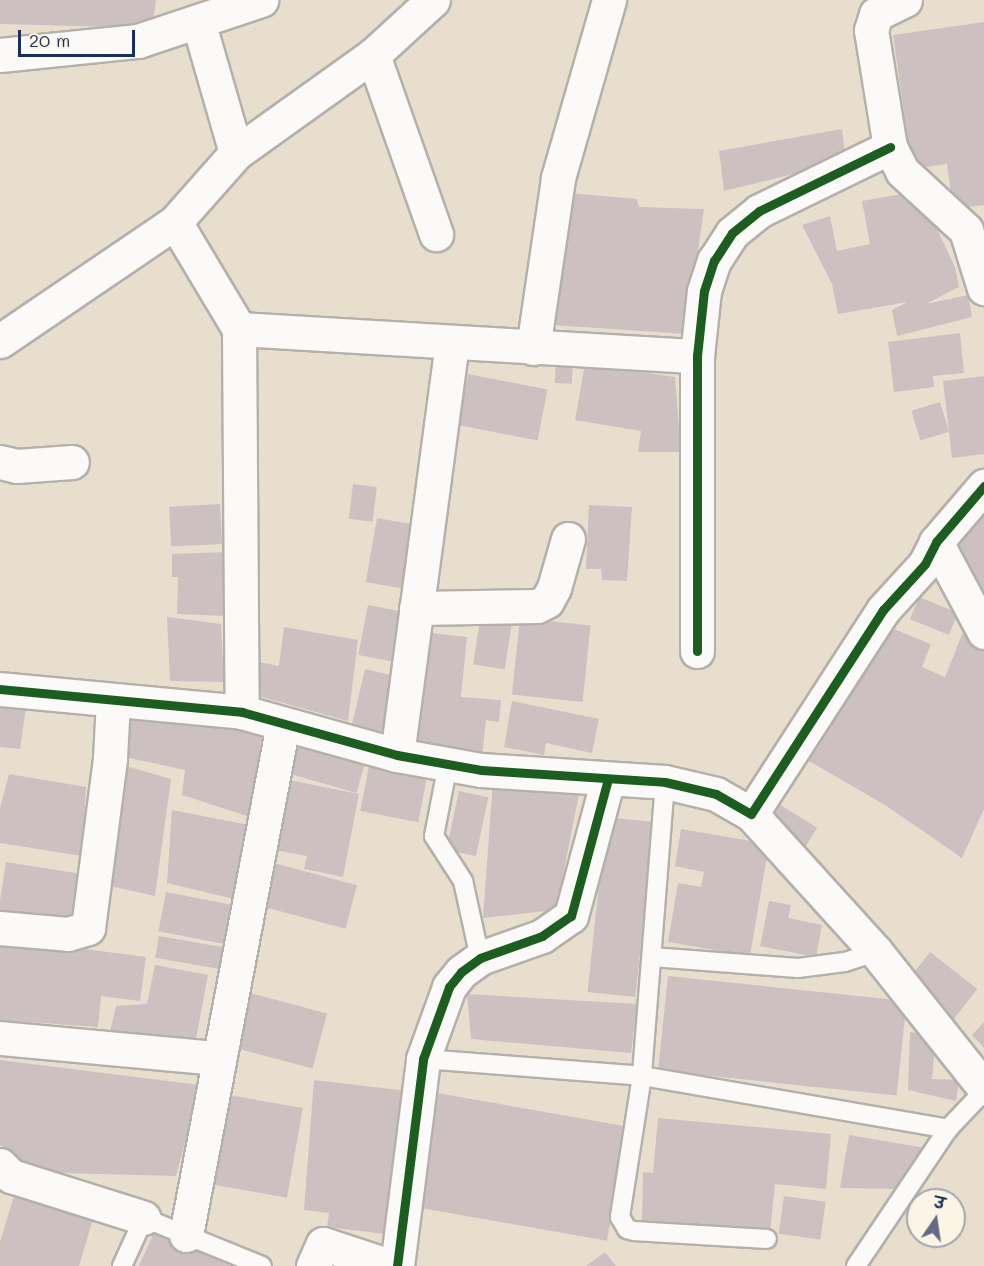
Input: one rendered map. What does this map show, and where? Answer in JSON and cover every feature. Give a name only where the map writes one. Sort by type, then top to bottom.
[{"type":"street","points":[[0,55],[138,41],[261,0]]},
{"type":"street","points":[[0,341],[175,222],[236,153],[373,55],[433,0]]},
{"type":"street","points":[[532,348],[558,178],[609,0]]},
{"type":"street","points":[[905,0],[876,14],[871,30],[890,147],[902,171],[966,230],[984,288]]},
{"type":"street","points":[[198,21],[236,153]]},
{"type":"street","points":[[373,55],[436,234]]},
{"type":"street","points":[[698,651],[697,356],[704,291],[714,261],[732,233],[759,211],[890,147]]},
{"type":"street","points":[[175,222],[239,329],[243,712]]},
{"type":"street","points":[[239,329],[697,356]]},
{"type":"street","points":[[397,755],[452,343]]},
{"type":"street","points":[[0,462],[17,466],[72,462]]},
{"type":"street","points":[[751,814],[883,610],[925,564],[936,542],[984,486]]},
{"type":"street","points":[[416,608],[537,606],[547,601],[554,588],[568,539]]},
{"type":"street","points":[[936,542],[984,632]]},
{"type":"street","points":[[0,689],[243,712],[397,755],[481,770],[665,782],[716,794],[751,814],[876,952],[984,1089]]},
{"type":"street","points":[[0,928],[68,934],[88,928],[106,793],[113,699]]},
{"type":"street","points":[[186,1235],[217,1058],[283,724]]},
{"type":"street","points":[[397,1266],[423,1059],[449,987],[461,972],[480,958],[542,936],[571,916],[608,779]]},
{"type":"street","points":[[0,1038],[217,1058]]},
{"type":"street","points":[[0,1165],[11,1176],[144,1218]]},
{"type":"street","points":[[313,1266],[323,1244],[390,1266]]},
{"type":"lane","points":[[448,764],[434,836],[463,881],[480,958]]},
{"type":"lane","points":[[665,782],[642,1076],[622,1202],[622,1224],[627,1229],[645,1232],[767,1239]]},
{"type":"lane","points":[[652,957],[798,968],[845,962],[876,952]]},
{"type":"lane","points":[[423,1059],[642,1076],[948,1129]]},
{"type":"lane","points":[[856,1266],[948,1129],[984,1089]]},
{"type":"lane","points":[[122,1266],[144,1218],[262,1266]]},
{"type":"building","points":[[0,0],[156,0],[152,28],[0,24]]},
{"type":"building","points":[[984,22],[984,205],[953,209],[947,164],[912,169],[893,35]]},
{"type":"building","points":[[842,129],[846,161],[724,191],[719,151]]},
{"type":"building","points":[[919,191],[955,267],[959,287],[926,304],[968,295],[972,317],[897,336],[892,310],[908,302],[838,314],[832,284],[802,225],[830,216],[837,251],[870,244],[862,201]]},
{"type":"building","points":[[568,193],[637,199],[639,207],[704,209],[686,334],[553,325]]},
{"type":"building","points":[[960,333],[964,373],[933,376],[934,387],[894,392],[888,342]]},
{"type":"building","points":[[556,359],[573,360],[572,384],[555,383]]},
{"type":"building","points":[[585,364],[675,377],[681,452],[638,452],[641,431],[575,420]]},
{"type":"building","points":[[468,374],[548,389],[538,441],[458,425]]},
{"type":"building","points":[[984,376],[984,454],[952,458],[943,381]]},
{"type":"building","points":[[940,402],[949,432],[920,440],[911,411]]},
{"type":"building","points":[[353,484],[377,487],[373,522],[349,519]]},
{"type":"building","points":[[220,504],[222,544],[171,547],[169,507]]},
{"type":"building","points":[[589,505],[632,507],[627,581],[602,580],[601,569],[586,569]]},
{"type":"building","points":[[984,514],[984,598],[951,540]]},
{"type":"building","points":[[377,518],[423,526],[412,590],[366,582]]},
{"type":"building","points":[[227,552],[227,616],[177,614],[178,577],[172,577],[172,554]]},
{"type":"building","points":[[919,597],[958,613],[949,635],[910,619]]},
{"type":"building","points":[[368,605],[413,614],[403,664],[358,655]]},
{"type":"building","points":[[481,614],[513,619],[505,669],[473,664]]},
{"type":"building","points":[[167,617],[221,624],[224,682],[170,681]]},
{"type":"building","points":[[520,618],[591,625],[583,702],[512,695]]},
{"type":"building","points":[[879,623],[931,644],[922,667],[945,677],[963,632],[984,641],[984,809],[962,858],[885,805],[802,757]]},
{"type":"building","points":[[284,627],[358,640],[348,721],[255,695],[254,661],[279,666]]},
{"type":"building","points":[[421,632],[467,637],[461,697],[501,700],[499,722],[486,720],[482,757],[409,750]]},
{"type":"building","points":[[365,669],[396,676],[383,732],[352,725]]},
{"type":"building","points":[[512,701],[599,719],[592,753],[546,743],[544,755],[504,747]]},
{"type":"building","points":[[0,703],[26,707],[20,749],[0,747]]},
{"type":"building","points":[[125,713],[262,732],[250,817],[182,795],[185,770],[125,757]]},
{"type":"building","points":[[296,735],[367,755],[356,793],[285,772]]},
{"type":"building","points":[[370,761],[428,772],[418,822],[360,811]]},
{"type":"building","points":[[122,765],[171,779],[155,896],[110,886]]},
{"type":"building","points":[[9,774],[86,787],[82,856],[0,843],[0,809]]},
{"type":"building","points":[[289,780],[359,794],[343,877],[304,869],[307,856],[275,850]]},
{"type":"building","points":[[493,781],[580,789],[556,910],[483,918]]},
{"type":"building","points":[[459,791],[488,797],[476,856],[447,850]]},
{"type":"building","points":[[779,804],[817,828],[806,847],[767,823]]},
{"type":"building","points":[[172,810],[249,825],[234,899],[167,883]]},
{"type":"building","points":[[606,817],[654,822],[635,997],[588,992]]},
{"type":"building","points":[[681,829],[769,844],[750,956],[668,942],[678,883],[701,887],[704,872],[675,866]]},
{"type":"building","points":[[6,862],[83,874],[75,927],[0,915]]},
{"type":"building","points":[[274,863],[357,885],[345,929],[262,906]]},
{"type":"building","points":[[166,892],[232,905],[224,944],[158,931]]},
{"type":"building","points":[[769,901],[791,905],[788,918],[822,925],[816,957],[760,946]]},
{"type":"building","points":[[159,936],[226,948],[222,969],[155,958]]},
{"type":"building","points":[[0,938],[146,957],[140,1001],[101,996],[98,1027],[0,1020]]},
{"type":"building","points":[[930,952],[977,989],[954,1019],[907,982]]},
{"type":"building","points":[[155,965],[208,975],[195,1044],[109,1036],[116,1006],[147,1004]]},
{"type":"building","points":[[668,976],[907,1001],[897,1096],[658,1070]]},
{"type":"building","points":[[247,992],[327,1013],[312,1069],[232,1047]]},
{"type":"building","points":[[467,994],[637,1004],[631,1053],[471,1039]]},
{"type":"building","points":[[984,1022],[984,1048],[972,1035]]},
{"type":"building","points":[[910,1032],[936,1035],[932,1079],[959,1080],[956,1101],[908,1090]]},
{"type":"building","points":[[0,1060],[200,1085],[176,1176],[24,1172],[13,1152],[0,1145]]},
{"type":"building","points":[[314,1080],[408,1091],[385,1234],[327,1227],[329,1213],[304,1210]]},
{"type":"building","points":[[437,1093],[627,1127],[607,1241],[417,1207]]},
{"type":"building","points":[[223,1094],[303,1108],[287,1198],[207,1184]]},
{"type":"building","points":[[658,1118],[831,1134],[826,1189],[775,1184],[770,1233],[642,1222],[643,1172],[653,1173]]},
{"type":"building","points":[[849,1135],[925,1148],[900,1189],[840,1188]]},
{"type":"building","points":[[17,1186],[96,1209],[79,1266],[0,1266],[0,1242]]},
{"type":"building","points":[[784,1196],[826,1202],[820,1239],[779,1234]]},
{"type":"building","points":[[154,1232],[231,1266],[139,1266]]},
{"type":"building","points":[[605,1252],[616,1266],[586,1266]]},
{"type":"cycle path","points":[[697,651],[697,356],[704,291],[714,261],[732,233],[759,211],[890,147]]},
{"type":"cycle path","points":[[0,689],[242,712],[397,755],[481,770],[665,782],[716,794],[751,814],[883,610],[925,564],[936,542],[984,486]]},
{"type":"cycle path","points":[[397,1266],[423,1059],[449,987],[461,972],[480,958],[542,936],[571,916],[608,779]]}]
